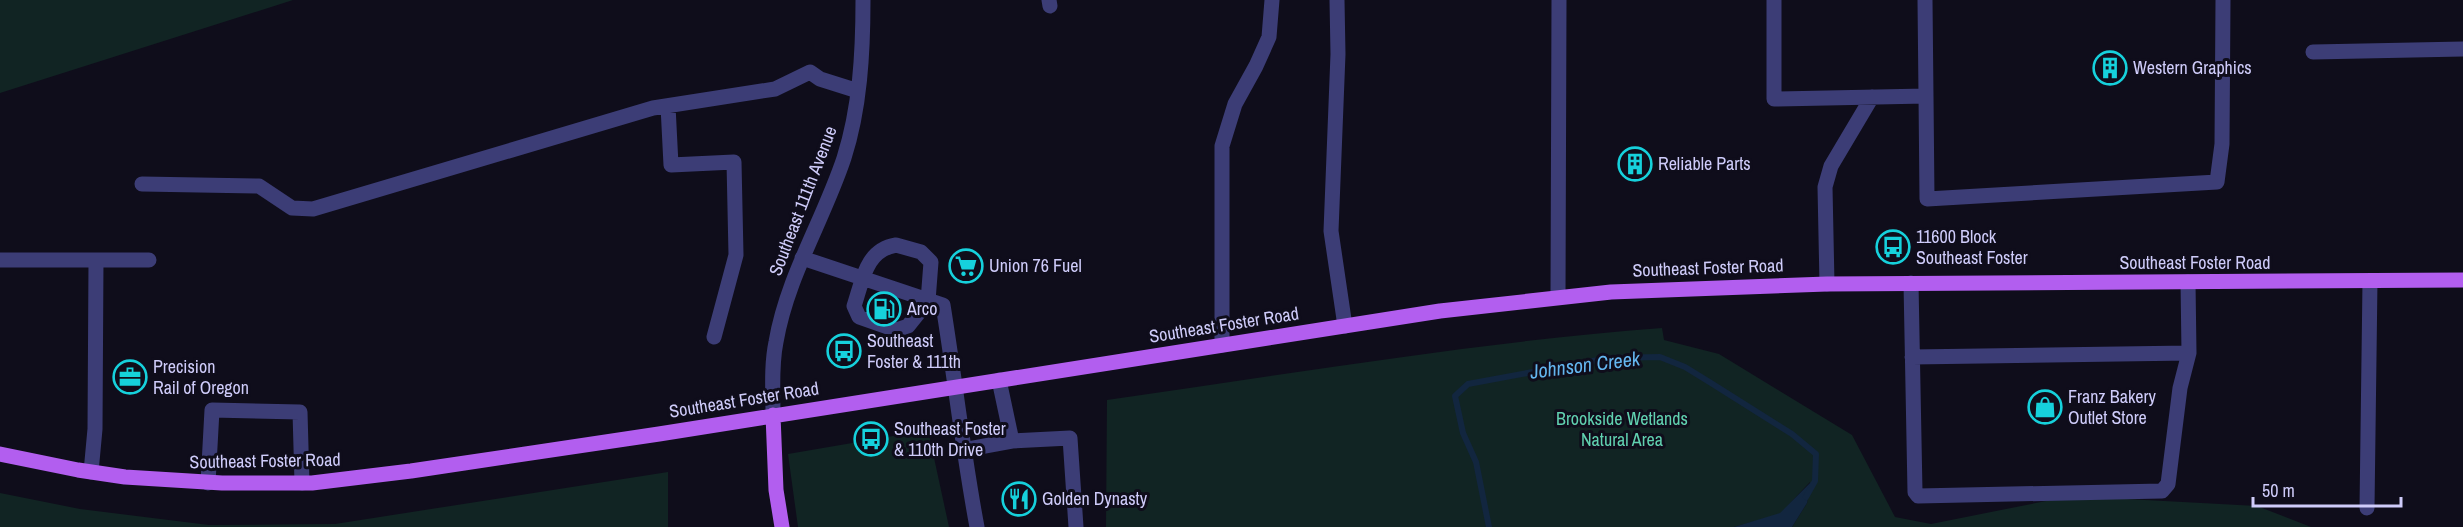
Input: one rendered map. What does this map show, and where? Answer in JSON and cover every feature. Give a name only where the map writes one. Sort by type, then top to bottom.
[{"type":"main road","name":"Southeast Foster Road","points":[[0,454],[91,472],[208,483],[302,483],[411,471],[1440,311],[1558,297],[1683,288],[1827,284],[2463,280]]},
{"type":"main road","points":[[773,415],[776,490],[782,527]]},
{"type":"street","name":"Southeast 111th Avenue","points":[[773,415],[772,371],[784,306],[844,158],[858,91],[864,0]]},
{"type":"street","points":[[1222,345],[1222,146],[1235,104],[1269,37],[1272,0]]},
{"type":"street","points":[[1337,0],[1338,54],[1331,231],[1345,326]]},
{"type":"street","points":[[1558,297],[1559,0]]},
{"type":"street","points":[[1774,0],[1774,99],[1926,96]]},
{"type":"street","points":[[1925,0],[1927,199],[2217,182],[2222,144],[2223,0]]},
{"type":"street","points":[[2313,52],[2463,49]]},
{"type":"street","points":[[142,184],[259,186],[292,208],[313,209],[653,108],[775,89],[810,72],[820,79],[858,91]]},
{"type":"street","points":[[1827,284],[1826,187],[1831,166],[1872,98]]},
{"type":"street","points":[[668,106],[671,165],[734,162],[736,255],[714,337]]},
{"type":"street","points":[[896,244],[921,252],[930,262],[928,301],[908,326],[896,330],[859,317],[854,306],[874,254],[884,247],[896,244]]},
{"type":"street","points":[[802,258],[943,306],[957,387],[963,450],[977,527]]},
{"type":"street","points":[[0,260],[149,260]]},
{"type":"street","points":[[91,472],[95,429],[96,260]]},
{"type":"street","points":[[2367,508],[2370,281]]},
{"type":"street","points":[[1911,283],[1915,492],[1918,496],[2162,491],[2168,484],[2180,388],[2189,353],[2188,282]]},
{"type":"street","points":[[1912,357],[2189,353]]},
{"type":"street","points":[[999,380],[1012,441]]},
{"type":"street","points":[[208,483],[212,410],[300,412],[302,483]]},
{"type":"street","points":[[963,450],[1012,441],[1070,438],[1076,527]]},
{"type":"green space","points":[[0,0],[293,0],[0,93]]},
{"type":"green space","name":"Brookside Wetlands Natural Area","points":[[1662,328],[1664,340],[1719,354],[1852,435],[1895,517],[1931,524],[2071,496],[2257,506],[2311,527],[1792,527],[1807,503],[1810,482],[1780,514],[1734,527],[1106,527],[1107,400],[1453,350]]},
{"type":"green space","points":[[928,430],[949,527],[798,527],[788,454]]},
{"type":"green space","points":[[668,472],[668,527],[0,527],[0,493],[80,509],[209,525],[335,524]]},
{"type":"water","points":[[1811,482],[1807,503],[1792,527],[1734,527],[1780,513]]},
{"type":"waterway","name":"Johnson Creek","points":[[1489,527],[1476,462],[1463,433],[1455,396],[1468,384],[1609,358],[1660,357],[1685,367],[1792,434],[1816,454],[1815,481],[1806,497]]},
{"type":"place","name":"Western Graphics","points":[[2110,68]]},
{"type":"place","name":"Reliable Parts","points":[[1635,164]]},
{"type":"place","name":"11600 Block Southeast Foster","points":[[1893,247]]},
{"type":"place","name":"Union 76 Fuel","points":[[966,266]]},
{"type":"place","name":"Arco","points":[[884,309]]},
{"type":"place","name":"Southeast Foster & 111th","points":[[844,351]]},
{"type":"place","name":"Precision Rail of Oregon","points":[[130,377]]},
{"type":"place","name":"Franz Bakery Outlet Store","points":[[2045,407]]},
{"type":"place","name":"Southeast Foster & 110th Drive","points":[[871,439]]},
{"type":"place","name":"Golden Dynasty","points":[[1019,499]]}]
